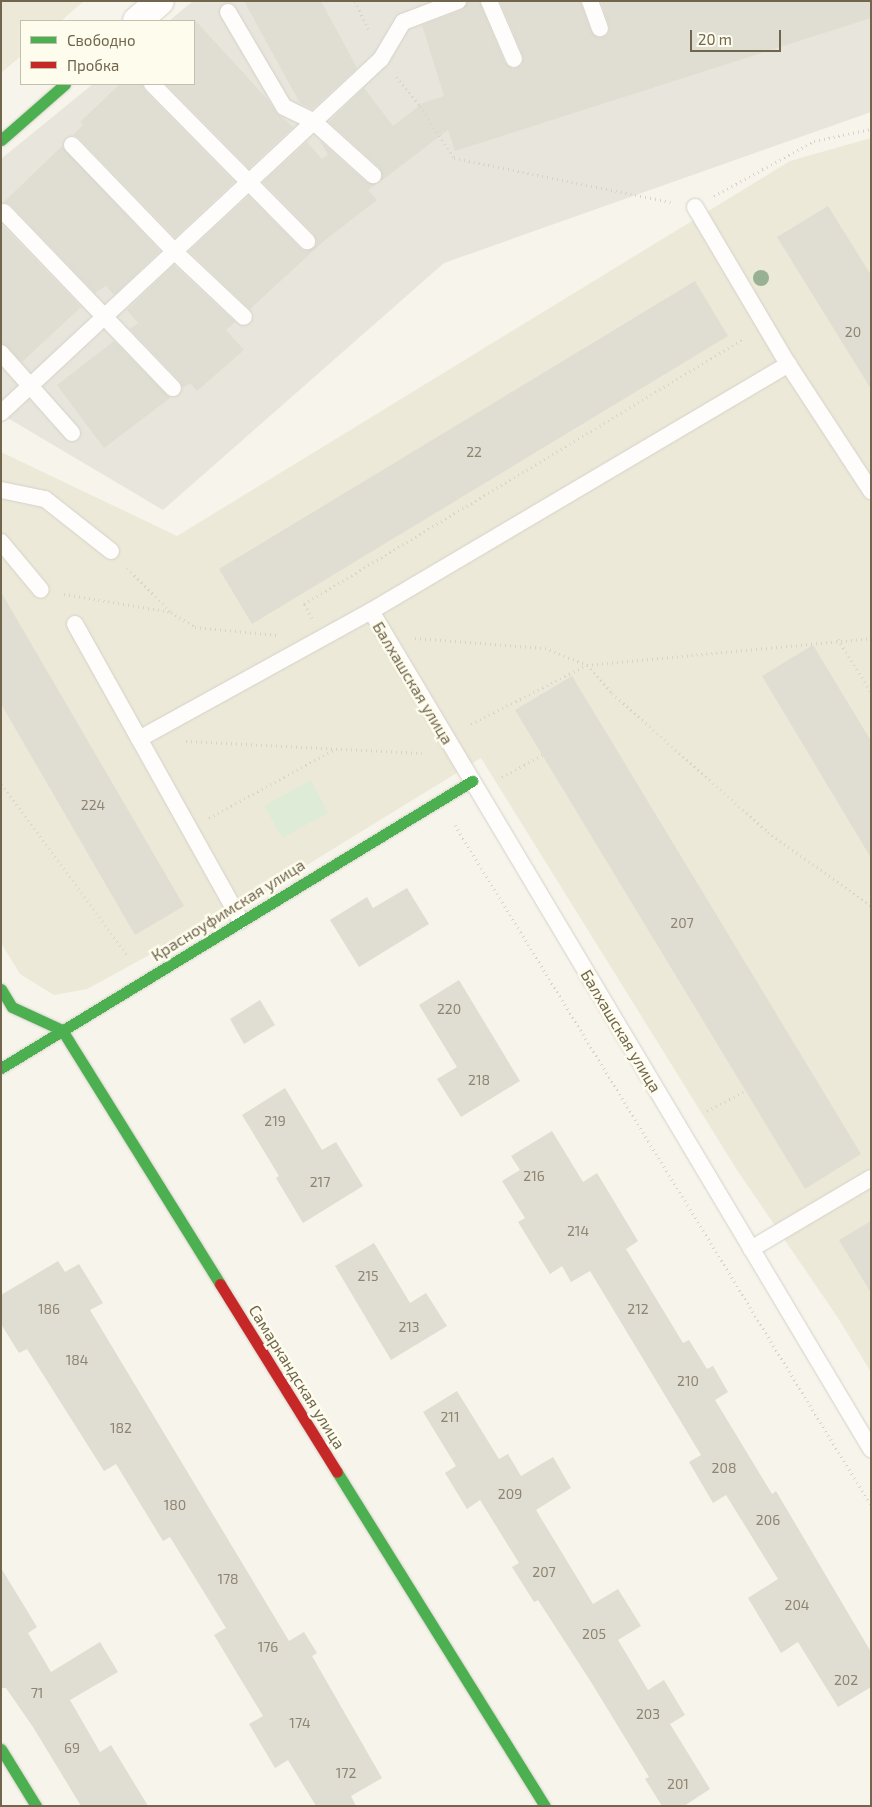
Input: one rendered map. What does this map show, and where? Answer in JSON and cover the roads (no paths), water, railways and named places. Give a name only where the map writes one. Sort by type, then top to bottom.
[{"type":"street","points":[[138,20],[160,1]]},
{"type":"street","points":[[1,140],[64,85]]},
{"type":"street","name":"Красноуфимская улица","points":[[1,1068],[439,799],[472,781]]},
{"type":"street","points":[[1,989],[12,1007],[62,1030]]},
{"type":"street","name":"Самаркандская улица","points":[[62,1030],[545,1806]]},
{"type":"street","points":[[1,1749],[36,1806]]},
{"type":"lane","points":[[1,413],[381,59],[403,22],[458,1]]},
{"type":"lane","points":[[489,1],[514,59]]},
{"type":"lane","points":[[590,1],[600,28]]},
{"type":"lane","points":[[228,12],[284,107],[313,121],[372,175]]},
{"type":"lane","points":[[153,85],[247,182],[307,240]]},
{"type":"lane","points":[[72,145],[174,251],[244,317]]},
{"type":"lane","points":[[695,207],[764,326],[871,491]]},
{"type":"lane","points":[[4,212],[173,388]]},
{"type":"lane","points":[[1,353],[72,434]]},
{"type":"lane","points":[[139,739],[323,639],[788,364]]},
{"type":"lane","points":[[1,490],[45,498],[111,551]]},
{"type":"lane","points":[[1,542],[42,590]]},
{"type":"lane","name":"Балхашская улица","points":[[371,611],[871,1449]]},
{"type":"lane","points":[[75,624],[241,921]]},
{"type":"lane","points":[[751,1250],[871,1178]]}]
